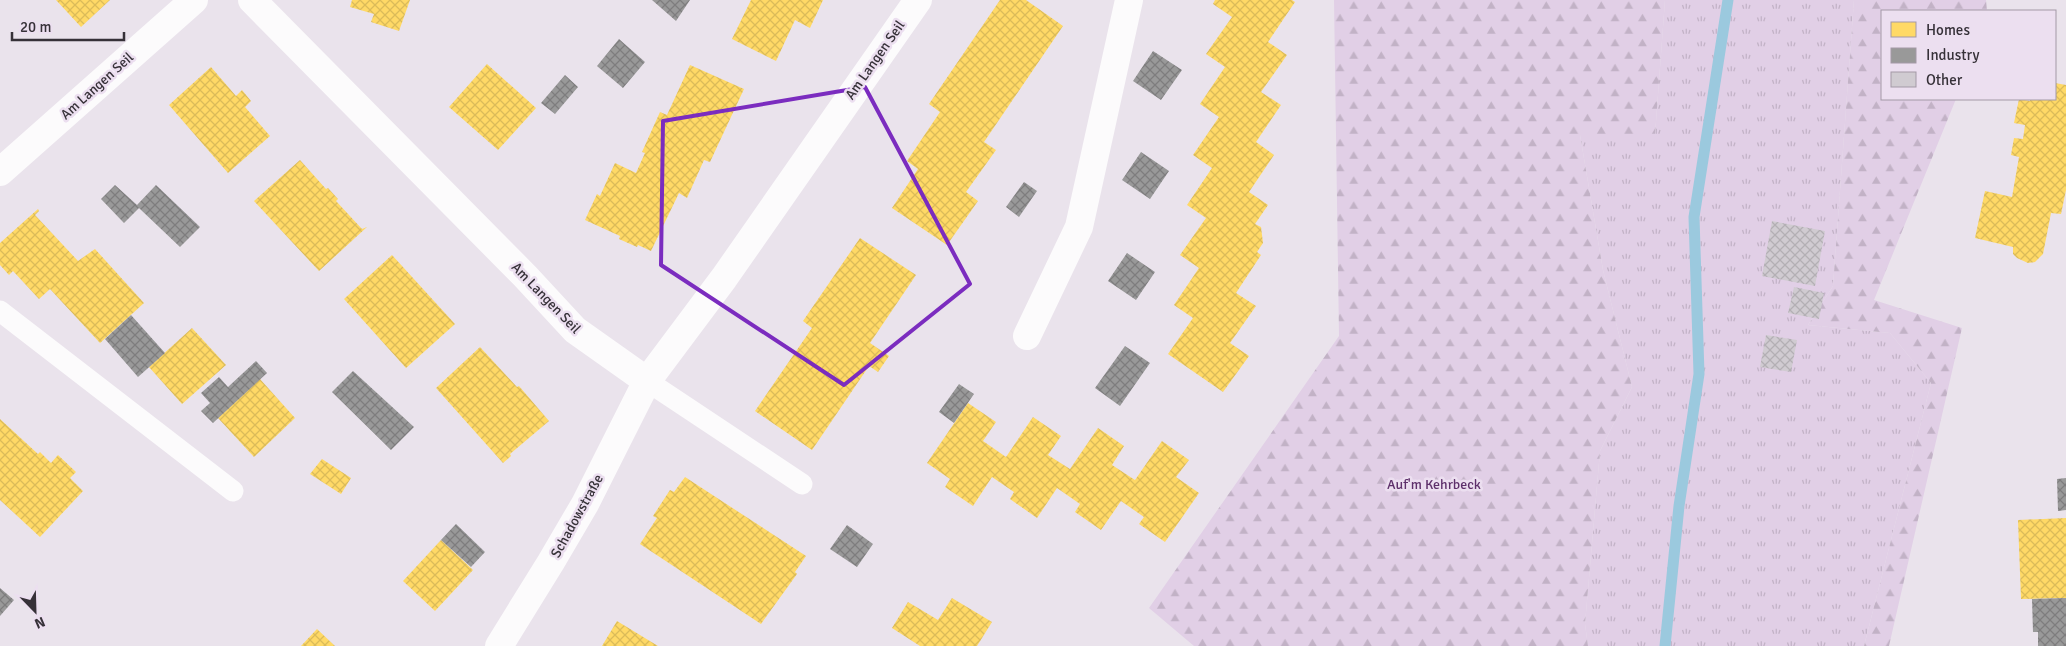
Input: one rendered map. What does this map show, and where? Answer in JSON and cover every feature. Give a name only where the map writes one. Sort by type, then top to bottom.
[{"type":"street","name":"Am Langen Seil","points":[[0,172],[194,0]]},
{"type":"street","name":"Am Langen Seil","points":[[252,0],[512,262],[575,330],[647,381],[724,278],[918,0]]},
{"type":"street","points":[[1027,336],[1079,227],[1129,0]]},
{"type":"street","name":"Schadowstraße","points":[[499,646],[585,504],[647,381]]},
{"type":"lane","points":[[0,311],[233,491]]},
{"type":"lane","points":[[647,381],[802,484]]},
{"type":"highlighted area","points":[[865,87],[970,284],[844,385],[661,265],[663,121]]},
{"type":"green space","name":"Auf'm Kehrbeck","points":[[1334,0],[1665,0],[1655,135],[1580,135],[1603,270],[1632,387],[1600,451],[1585,624],[1588,646],[1194,646],[1149,608],[1339,336]]},
{"type":"green space","points":[[1665,0],[1854,0],[1833,286],[1808,325],[1890,333],[1931,383],[1864,646],[1588,646],[1585,624],[1600,451],[1632,387],[1603,270],[1580,135],[1655,135]]},
{"type":"green space","points":[[1854,0],[1986,0],[1987,10],[1881,10],[1881,100],[1956,100],[1874,300],[1962,328],[1889,646],[1864,646],[1931,383],[1890,333],[1808,325],[1833,286]]},
{"type":"building: Homes","points":[[56,0],[110,0],[81,27]]},
{"type":"building: Homes","points":[[352,0],[410,0],[399,31],[371,22],[374,14],[350,7]]},
{"type":"building: Homes","points":[[751,0],[823,0],[810,28],[795,20],[776,61],[732,39]]},
{"type":"building: Homes","points":[[1000,0],[1026,0],[1063,26],[984,142],[996,150],[966,192],[978,201],[947,245],[892,208],[918,169],[907,161],[940,112],[929,104]]},
{"type":"building: Homes","points":[[1215,0],[1292,0],[1295,2],[1268,42],[1287,55],[1261,92],[1281,105],[1256,142],[1274,155],[1249,192],[1268,205],[1255,224],[1261,227],[1263,243],[1257,252],[1261,255],[1236,293],[1256,306],[1230,343],[1249,356],[1223,392],[1168,354],[1193,318],[1174,305],[1199,268],[1180,255],[1206,218],[1187,205],[1212,168],[1193,155],[1219,117],[1200,104],[1225,67],[1206,54],[1232,17],[1213,4]]},
{"type":"building: Homes","points":[[487,64],[536,108],[498,150],[449,107]]},
{"type":"building: Homes","points":[[690,65],[744,89],[710,162],[704,160],[687,198],[679,193],[651,251],[619,239],[620,236],[585,220],[597,194],[600,196],[615,163],[636,173],[645,153],[642,152],[660,112],[667,115]]},
{"type":"building: Homes","points":[[211,67],[236,96],[242,90],[251,101],[245,107],[270,136],[228,173],[169,105]]},
{"type":"building: Homes","points":[[2056,83],[2066,85],[2066,190],[2061,214],[2051,213],[2043,254],[2035,262],[2028,263],[2013,254],[2013,247],[1975,238],[1985,191],[2012,197],[2019,157],[2011,155],[2014,138],[2023,139],[2025,125],[2014,123],[2019,100],[2056,100]]},
{"type":"building: Homes","points":[[300,160],[326,189],[328,188],[338,199],[336,201],[362,229],[367,227],[319,271],[254,201]]},
{"type":"building: Homes","points":[[38,209],[39,211],[35,215],[78,261],[95,249],[144,303],[100,343],[50,289],[39,299],[13,271],[9,275],[0,265],[0,243]]},
{"type":"building: Homes","points":[[860,238],[916,275],[870,343],[889,356],[878,372],[869,366],[812,450],[755,411],[812,328],[803,321]]},
{"type":"building: Homes","points":[[392,255],[455,324],[406,368],[344,299]]},
{"type":"building: Homes","points":[[192,328],[226,365],[182,404],[149,367]]},
{"type":"building: Homes","points":[[480,347],[517,387],[519,386],[549,421],[510,454],[511,456],[503,463],[436,388]]},
{"type":"building: Homes","points":[[260,379],[295,418],[254,457],[218,418]]},
{"type":"building: Homes","points":[[968,403],[996,422],[983,441],[1006,457],[1033,417],[1061,436],[1048,455],[1070,469],[1098,428],[1124,446],[1112,465],[1135,480],[1162,441],[1189,460],[1176,477],[1199,493],[1165,542],[1139,524],[1144,517],[1121,501],[1101,530],[1075,512],[1080,504],[1057,488],[1037,518],[1010,499],[1014,492],[992,477],[973,506],[945,487],[950,479],[927,463]]},
{"type":"building: Homes","points":[[0,419],[38,454],[40,452],[51,463],[58,455],[76,472],[70,478],[83,491],[40,537],[0,500]]},
{"type":"building: Homes","points":[[322,459],[351,478],[341,494],[310,474]]},
{"type":"building: Homes","points":[[685,477],[806,556],[795,572],[797,574],[761,624],[640,544],[657,518],[653,516],[670,490],[674,492]]},
{"type":"building: Homes","points":[[2066,518],[2066,598],[2021,599],[2018,520]]},
{"type":"building: Homes","points":[[441,540],[473,570],[435,611],[403,581]]},
{"type":"building: Homes","points":[[952,598],[992,622],[977,646],[920,646],[892,628],[908,602],[938,620]]},
{"type":"building: Homes","points":[[617,621],[658,646],[602,646]]},
{"type":"building: Homes","points":[[317,629],[335,646],[301,646]]},
{"type":"building: Industry","points":[[652,0],[690,0],[676,21]]},
{"type":"building: Industry","points":[[619,39],[645,62],[623,88],[597,66]]},
{"type":"building: Industry","points":[[1153,51],[1182,70],[1161,100],[1133,81]]},
{"type":"building: Industry","points":[[565,75],[578,87],[555,114],[541,103]]},
{"type":"building: Industry","points":[[1141,152],[1169,171],[1150,199],[1122,180]]},
{"type":"building: Industry","points":[[1024,182],[1037,191],[1019,217],[1006,207]]},
{"type":"building: Industry","points":[[115,185],[137,205],[156,185],[200,227],[180,247],[139,208],[124,223],[101,199]]},
{"type":"building: Industry","points":[[1127,253],[1155,272],[1136,300],[1108,281]]},
{"type":"building: Industry","points":[[131,315],[165,353],[138,377],[105,339]]},
{"type":"building: Industry","points":[[1125,346],[1150,363],[1120,406],[1095,388]]},
{"type":"building: Industry","points":[[256,361],[267,373],[213,423],[201,411],[210,403],[201,393],[219,377],[228,387]]},
{"type":"building: Industry","points":[[353,371],[414,427],[391,450],[332,392]]},
{"type":"building: Industry","points":[[959,384],[974,394],[954,423],[939,412]]},
{"type":"building: Industry","points":[[2066,478],[2066,510],[2058,511],[2057,479]]},
{"type":"building: Industry","points":[[456,524],[485,552],[471,567],[441,540]]},
{"type":"building: Industry","points":[[847,525],[873,544],[857,567],[830,549]]},
{"type":"building: Industry","points":[[0,588],[14,600],[0,616]]},
{"type":"building: Industry","points":[[2066,598],[2066,646],[2038,646],[2038,632],[2033,632],[2032,599]]},
{"type":"building: Other","points":[[1772,221],[1825,231],[1815,286],[1762,276]]},
{"type":"building: Other","points":[[1794,287],[1824,293],[1819,319],[1788,313]]},
{"type":"building: Other","points":[[1766,335],[1797,340],[1791,372],[1760,367]]},
{"type":"waterway","points":[[1665,646],[1679,506],[1699,374],[1694,217],[1728,0]]}]
